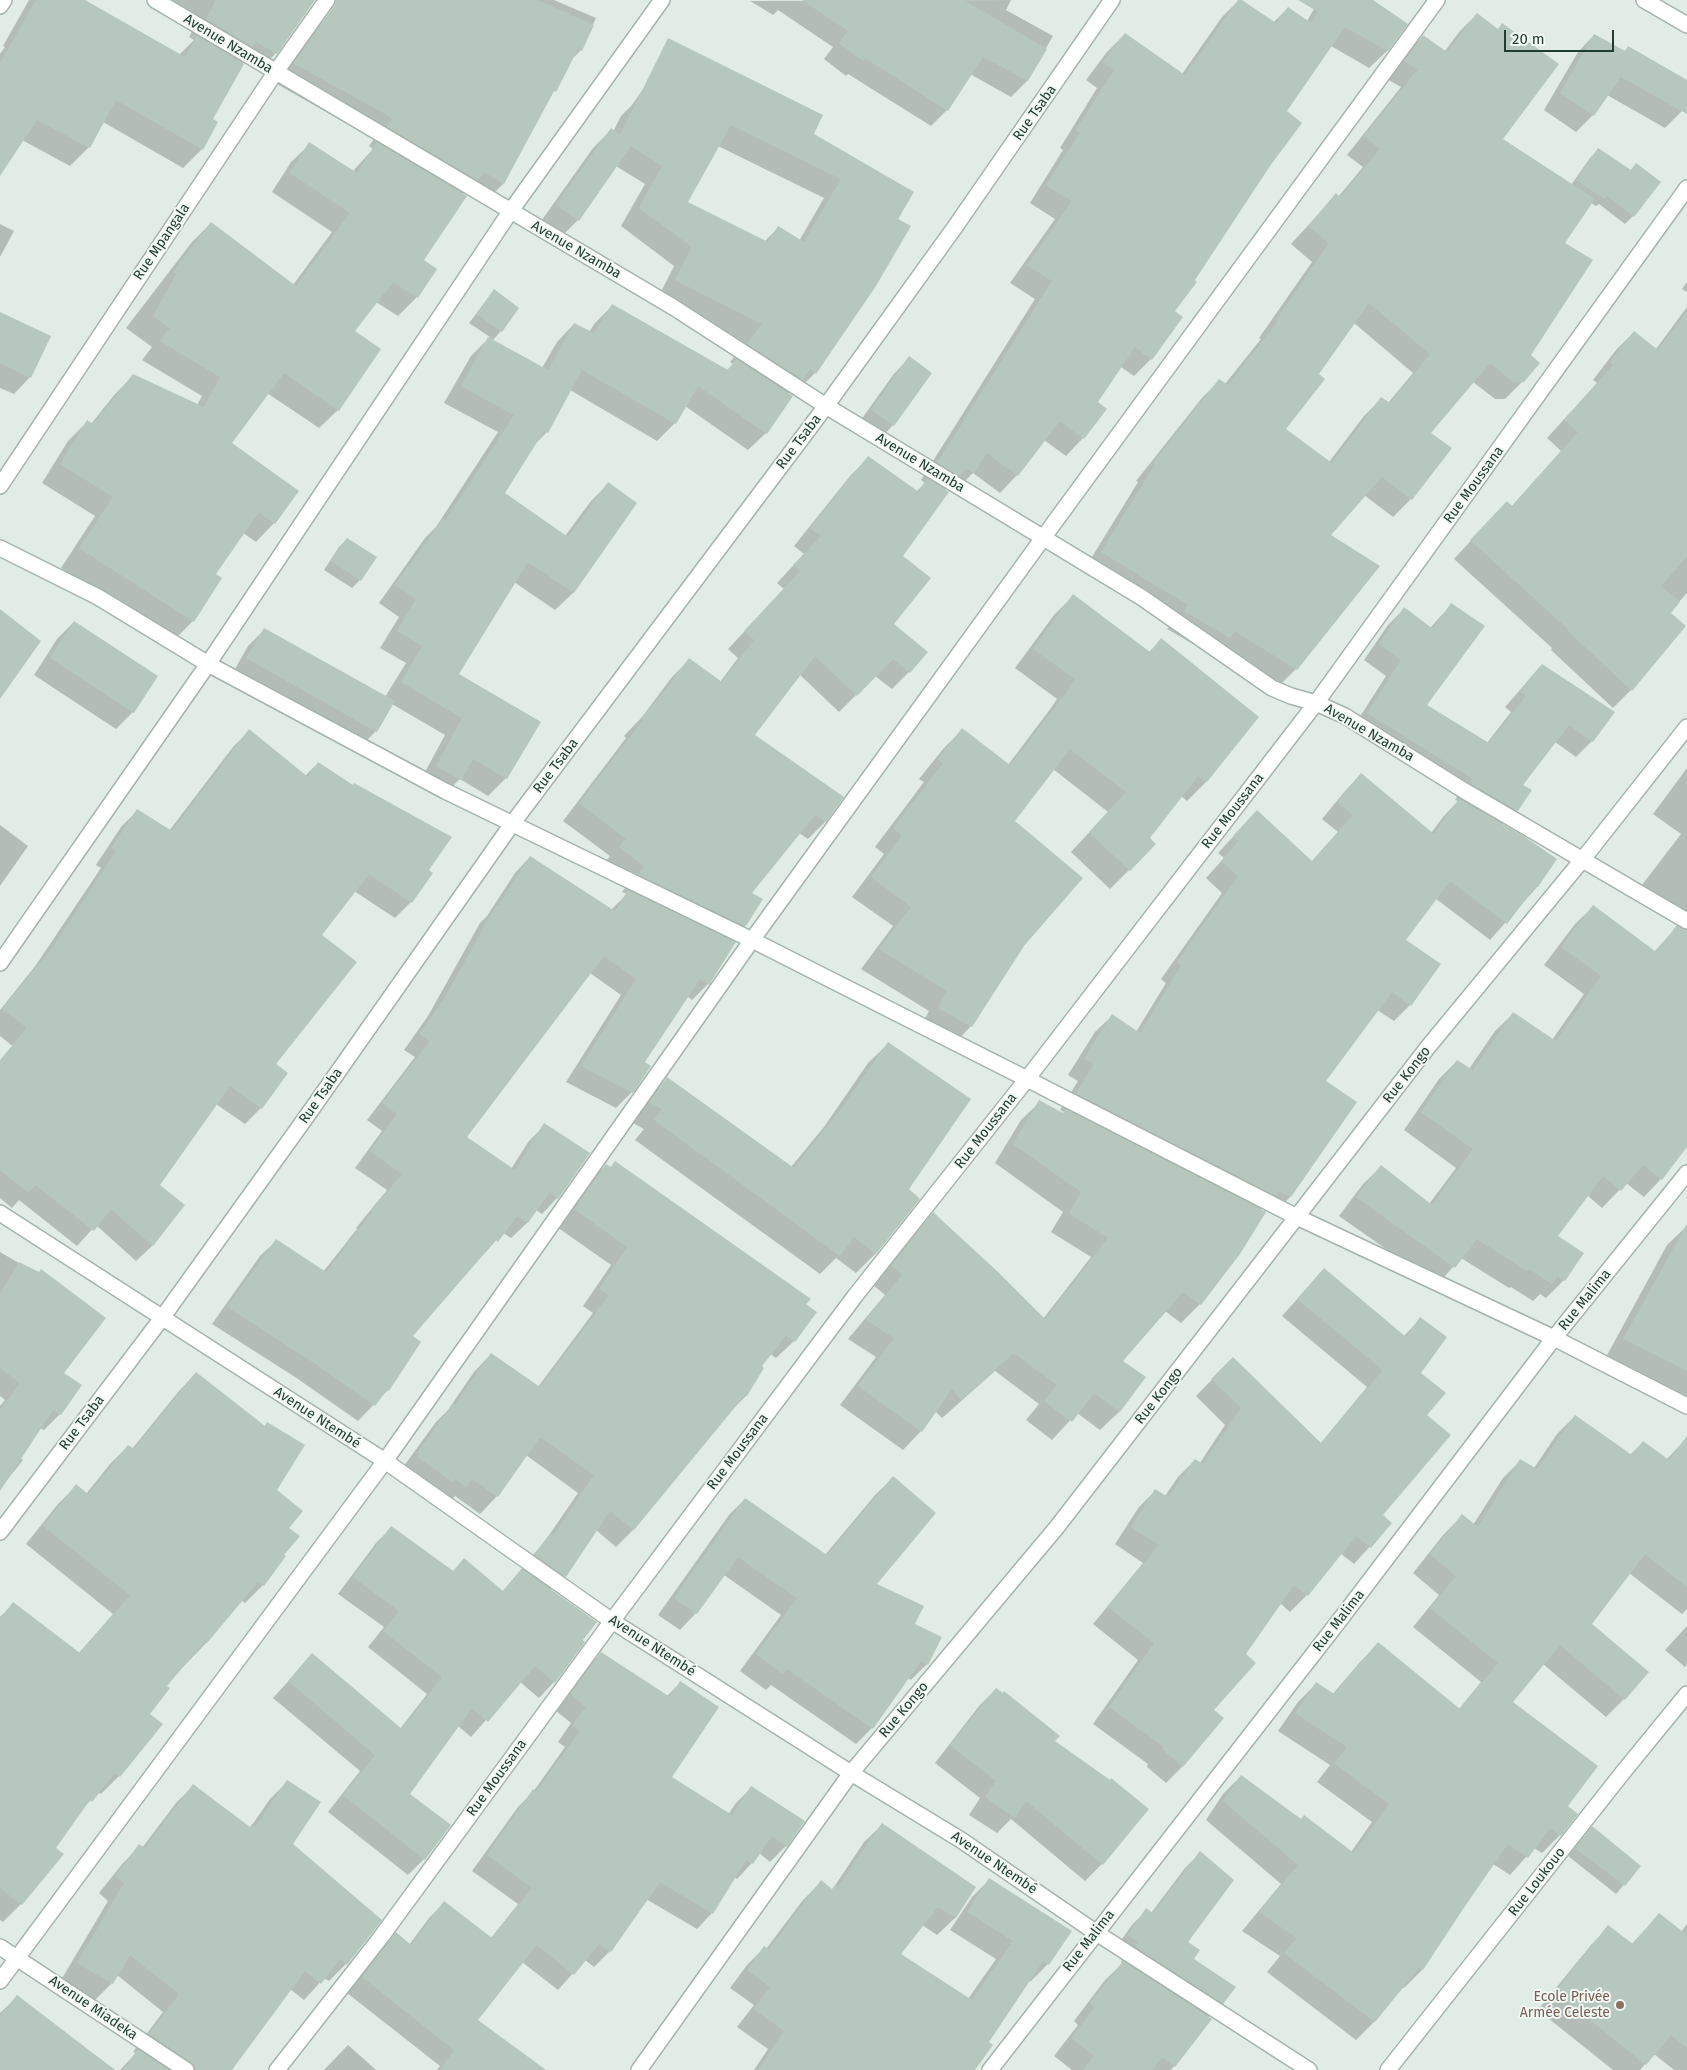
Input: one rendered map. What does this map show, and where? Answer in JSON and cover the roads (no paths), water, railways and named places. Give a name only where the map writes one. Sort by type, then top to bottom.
[{"type":"street","points":[[0,6],[4,0]]},
{"type":"street","name":"Avenue Nzamba","points":[[155,0],[673,307],[826,406],[1141,597],[1272,688],[1316,703],[1345,716],[1463,790],[1584,859],[1687,921]]},
{"type":"street","name":"Rue Mpangala","points":[[0,486],[276,73],[327,0]]},
{"type":"street","points":[[0,963],[208,664],[510,212],[662,0]]},
{"type":"street","name":"Rue Tsaba","points":[[0,1532],[162,1318],[307,1116],[512,824],[826,406],[956,227],[1112,0]]},
{"type":"street","points":[[0,1981],[385,1461],[752,940],[1042,538],[1437,0]]},
{"type":"street","points":[[1644,0],[1687,25]]},
{"type":"street","name":"Rue Moussana","points":[[277,2070],[381,1937],[612,1621],[855,1296],[1027,1079],[1316,703],[1687,188]]},
{"type":"street","points":[[0,548],[98,597],[208,664],[445,791],[752,940],[1297,1217],[1554,1338],[1687,1406]]},
{"type":"street","name":"Rue Kongo","points":[[639,2070],[851,1773],[1057,1527],[1428,1047],[1584,859],[1687,727]]},
{"type":"street","name":"Rue Malima","points":[[990,2070],[1095,1932],[1333,1629],[1554,1338],[1687,1173]]},
{"type":"street","name":"Avenue Ntembé","points":[[0,1213],[385,1461],[612,1621],[851,1773],[962,1840],[1095,1932],[1309,2070]]},
{"type":"street","name":"Rue Loukouo","points":[[1388,2070],[1687,1694]]},
{"type":"street","name":"Avenue Miadeka","points":[[0,1947],[186,2070]]},
{"type":"place","name":"Ecole Privée Armée Celeste","points":[[1620,2005]]}]
